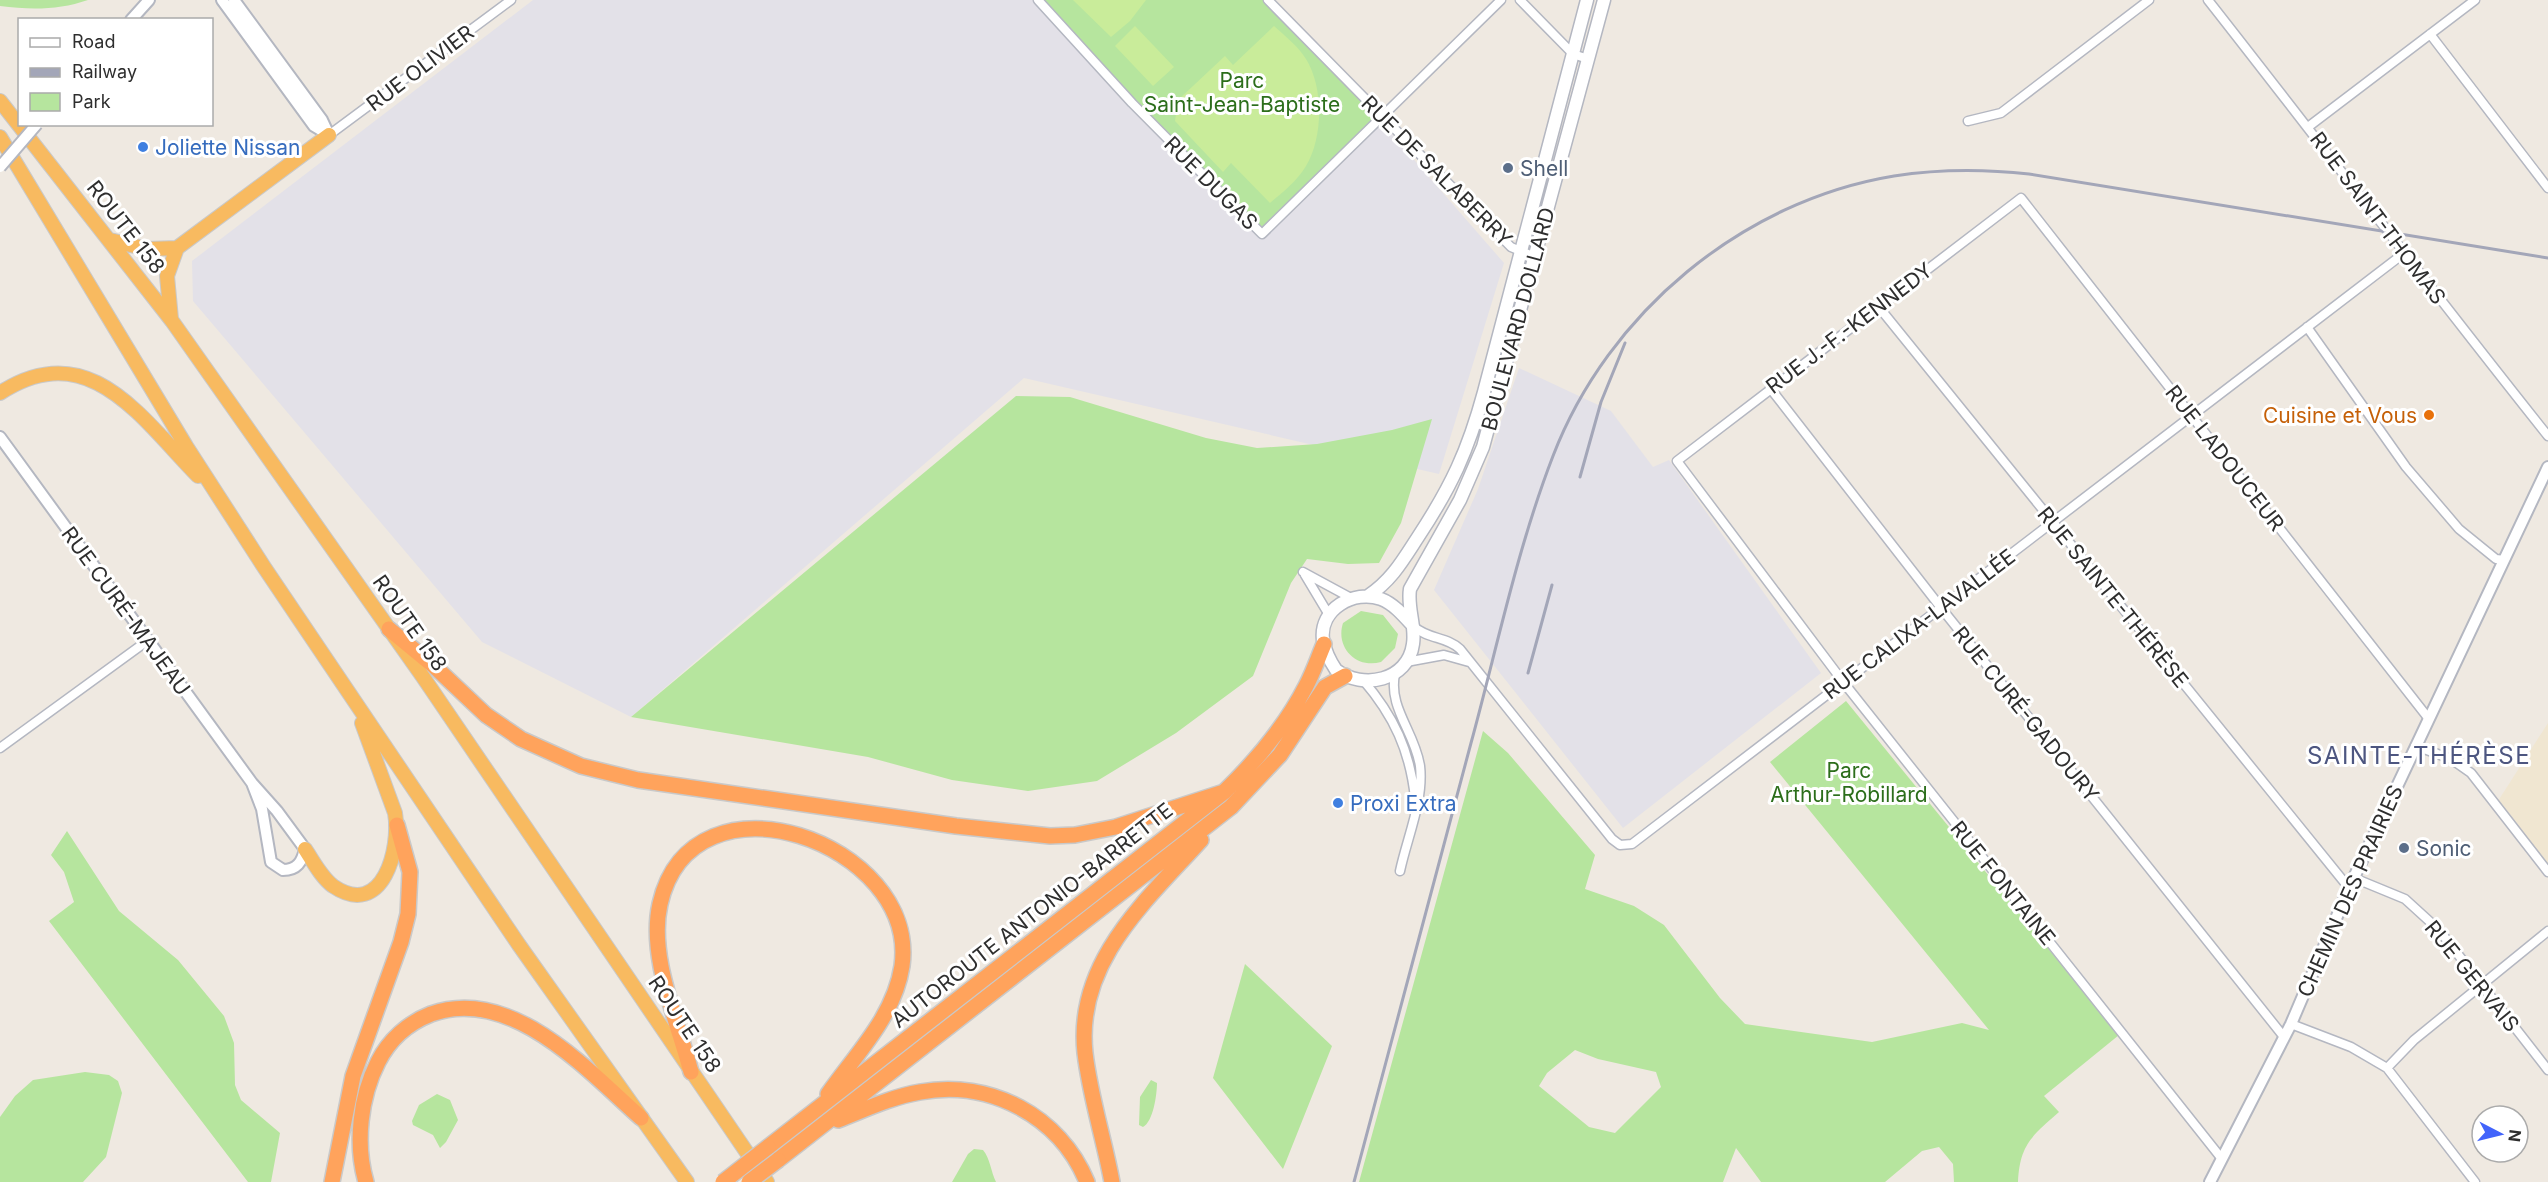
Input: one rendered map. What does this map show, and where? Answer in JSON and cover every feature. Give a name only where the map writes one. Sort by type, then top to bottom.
[{"type":"highway","name":"ROUTE 158","points":[[0,101],[18,124]]},
{"type":"highway","name":"ROUTE 158","points":[[20,126],[172,321],[389,629],[767,1182]]},
{"type":"highway","points":[[172,321],[167,276],[177,248],[329,135]]},
{"type":"highway","points":[[0,137],[216,495],[354,701],[687,1182]]},
{"type":"highway","points":[[110,240],[147,249],[177,248]]},
{"type":"highway","points":[[0,393],[21,381],[44,373],[70,373],[94,380],[133,408],[216,495]]},
{"type":"highway","points":[[389,629],[434,666],[486,715],[521,739],[568,762],[638,780],[956,826],[1050,836],[1076,835],[1116,827],[1224,792]]},
{"type":"highway","name":"AUTOROUTE ANTONIO-BARRETTE","points":[[723,1182],[1224,792],[1258,756],[1290,715],[1324,644]]},
{"type":"highway","name":"AUTOROUTE ANTONIO-BARRETTE","points":[[749,1182],[1231,807],[1280,755],[1325,687],[1345,676]]},
{"type":"highway","points":[[332,1182],[353,1076],[401,942],[408,914],[410,872],[389,793],[354,701]]},
{"type":"highway","points":[[1112,1182],[1085,1051],[1084,1021],[1091,990],[1103,960],[1127,922],[1231,807]]},
{"type":"highway","points":[[305,849],[322,874],[335,887],[348,892],[367,892],[381,884],[389,872],[397,825]]},
{"type":"highway","points":[[692,1072],[659,958],[658,916],[665,887],[687,854],[719,834],[749,828],[793,834],[836,853],[873,880],[891,904],[902,937],[902,967],[889,1006],[873,1033],[818,1108]]},
{"type":"highway","points":[[366,1182],[361,1121],[371,1076],[386,1048],[399,1034],[421,1018],[437,1012],[474,1009],[502,1016],[530,1028],[572,1057],[641,1118]]},
{"type":"highway","points":[[821,1127],[890,1099],[918,1092],[951,1089],[984,1093],[1015,1104],[1041,1120],[1073,1154],[1087,1182]]},
{"type":"main road","name":"BOULEVARD DOLLARD","points":[[1368,596],[1394,576],[1456,474],[1477,417],[1587,0]]},
{"type":"main road","name":"BOULEVARD DOLLARD","points":[[1413,626],[1409,599],[1412,582],[1453,513],[1479,459],[1604,0]]},
{"type":"main road","points":[[1368,596],[1389,603],[1413,626],[1413,645],[1406,662],[1395,674],[1377,681],[1345,676],[1335,668],[1324,644],[1323,632],[1329,615],[1351,598],[1368,596]]},
{"type":"street","points":[[133,18],[149,0]]},
{"type":"street","points":[[222,0],[315,126],[329,135]]},
{"type":"street","points":[[234,0],[322,120],[329,135]]},
{"type":"street","name":"RUE OLIVIER","points":[[329,135],[512,0]]},
{"type":"street","name":"RUE DUGAS","points":[[1038,0],[1132,103],[1262,234],[1382,116]]},
{"type":"street","name":"RUE DE SALABERRY","points":[[1269,0],[1511,247],[1535,257]]},
{"type":"street","points":[[1382,116],[1501,0]]},
{"type":"street","points":[[1520,0],[1573,54],[1588,59]]},
{"type":"street","points":[[1968,121],[2001,113],[2149,0]]},
{"type":"street","name":"RUE SAINT-THOMAS","points":[[2208,0],[2308,127],[2403,254],[2548,435]]},
{"type":"street","points":[[2308,127],[2475,0]]},
{"type":"street","points":[[2430,34],[2548,188]]},
{"type":"street","points":[[0,167],[35,126]]},
{"type":"street","name":"RUE J.-F.-KENNEDY","points":[[1677,461],[2021,198]]},
{"type":"street","name":"RUE LADOUCEUR","points":[[2021,198],[2429,719]]},
{"type":"street","name":"RUE CALIXA-LAVALLÉE","points":[[1413,626],[1426,637],[1456,645],[1612,839],[1623,845],[1634,842],[1942,609],[2052,522],[2403,254]]},
{"type":"street","name":"RUE SAINTE-THÉRÈSE","points":[[1878,306],[2052,522],[2351,883]]},
{"type":"street","points":[[2307,327],[2406,467],[2459,529],[2496,560],[2504,560]]},
{"type":"street","name":"RUE CURÉ-GADOURY","points":[[1770,388],[1942,609],[2284,1038]]},
{"type":"street","name":"RUE CURÉ-MAJEAU","points":[[0,437],[252,783],[277,811],[305,849],[302,861],[294,868],[278,869],[271,862],[262,809],[252,783]]},
{"type":"street","name":"RUE FONTAINE","points":[[1677,461],[1844,683],[2222,1159]]},
{"type":"street","name":"CHEMIN DES PRAIRIES","points":[[2210,1182],[2291,1024],[2351,883],[2548,467]]},
{"type":"street","points":[[1329,615],[1303,572],[1351,598]]},
{"type":"street","points":[[0,748],[147,641]]},
{"type":"street","points":[[1406,662],[1444,655],[1472,663]]},
{"type":"street","points":[[1395,674],[1395,703],[1413,740],[1419,764],[1420,784],[1400,871]]},
{"type":"street","points":[[1363,680],[1389,713],[1404,742],[1410,764],[1415,807]]},
{"type":"street","points":[[2416,746],[2451,759],[2471,773],[2548,872]]},
{"type":"street","name":"RUE GERVAIS","points":[[2351,883],[2405,899],[2439,930],[2548,1070]]},
{"type":"street","points":[[2387,1068],[2414,1040],[2548,931]]},
{"type":"street","points":[[2291,1024],[2350,1047],[2387,1068],[2475,1182]]},
{"type":"shaded area","points":[[533,0],[1036,0],[1262,239],[1382,123],[1504,263],[1439,474],[1024,378],[631,717],[482,642],[193,301],[192,261]]},
{"type":"shaded area","points":[[1519,368],[1611,411],[1653,467],[1669,460],[1821,673],[1623,828],[1434,590],[1478,489]]},
{"type":"shaded area","points":[[2548,723],[2548,865],[2498,801]]},
{"type":"green space","points":[[0,0],[88,0],[66,6],[23,8],[0,6]]},
{"type":"green space","name":"Parc Saint-Jean-Baptiste","points":[[1040,0],[1268,0],[1381,116],[1262,234]]},
{"type":"green space","points":[[1073,0],[1146,0],[1130,21],[1111,37]]},
{"type":"green space","points":[[1135,26],[1174,67],[1153,86],[1115,46]]},
{"type":"green space","points":[[1274,26],[1295,45],[1306,59],[1316,84],[1319,113],[1316,142],[1312,155],[1294,181],[1270,203],[1231,163],[1223,172],[1175,121],[1178,100],[1225,56],[1233,65]]},
{"type":"green space","points":[[1016,396],[1070,397],[1206,438],[1257,448],[1317,444],[1392,430],[1432,419],[1401,523],[1379,563],[1348,564],[1307,559],[1291,583],[1253,676],[1176,733],[1097,781],[1028,791],[952,780],[868,757],[631,717]]},
{"type":"green space","points":[[1361,611],[1383,615],[1398,634],[1395,648],[1381,662],[1372,663],[1356,659],[1345,648],[1342,641],[1343,623]]},
{"type":"green space","name":"Parc Arthur-Robillard","points":[[1846,701],[2119,1035],[2044,1096],[2059,1112],[2029,1142],[2021,1158],[2018,1182],[1954,1182],[1953,1164],[1939,1147],[1922,1151],[1885,1182],[1761,1182],[1736,1148],[1723,1182],[1359,1182],[1483,731],[1508,753],[1595,855],[1585,889],[1634,906],[1664,925],[1720,998],[1745,1024],[1872,1042],[1962,1023],[1989,1030],[1770,762]],"holes":[[[1575,1050],[1598,1059],[1656,1072],[1661,1087],[1615,1133],[1589,1127],[1539,1086],[1547,1073]]]},
{"type":"green space","points":[[67,831],[119,911],[178,960],[224,1016],[234,1043],[235,1085],[241,1100],[280,1133],[271,1182],[248,1182],[49,921],[74,902],[64,872],[51,855]]},
{"type":"green space","points":[[1245,964],[1332,1046],[1283,1169],[1213,1078]]},
{"type":"green space","points":[[85,1072],[109,1075],[118,1081],[122,1093],[106,1157],[83,1182],[0,1182],[0,1117],[15,1096],[33,1080]]},
{"type":"green space","points":[[1151,1080],[1157,1083],[1155,1101],[1152,1114],[1143,1127],[1139,1125],[1140,1097]]},
{"type":"green space","points":[[437,1094],[450,1100],[458,1120],[446,1142],[440,1148],[433,1135],[413,1125],[412,1121],[419,1105]]},
{"type":"green space","points":[[974,1149],[983,1150],[985,1153],[996,1182],[952,1182],[968,1154]]},
{"type":"railway","points":[[1354,1182],[1518,563],[1540,491],[1577,404],[1608,355],[1645,311],[1687,272],[1734,238],[1784,210],[1838,189],[1894,176],[1962,170],[2029,174],[2548,258]]},
{"type":"railway","points":[[1580,477],[1601,402],[1625,343]]},
{"type":"railway","points":[[1528,673],[1552,585]]},
{"type":"place","name":"Joliette Nissan","points":[[143,147]]},
{"type":"place","name":"Shell","points":[[1508,168]]},
{"type":"place","name":"Cuisine et Vous","points":[[2429,415]]},
{"type":"place","name":"Proxi Extra","points":[[1338,803]]},
{"type":"place","name":"Sonic","points":[[2404,848]]},
{"type":"district","name":"SAINTE-THÉRÈSE","points":[[2419,755]]}]
